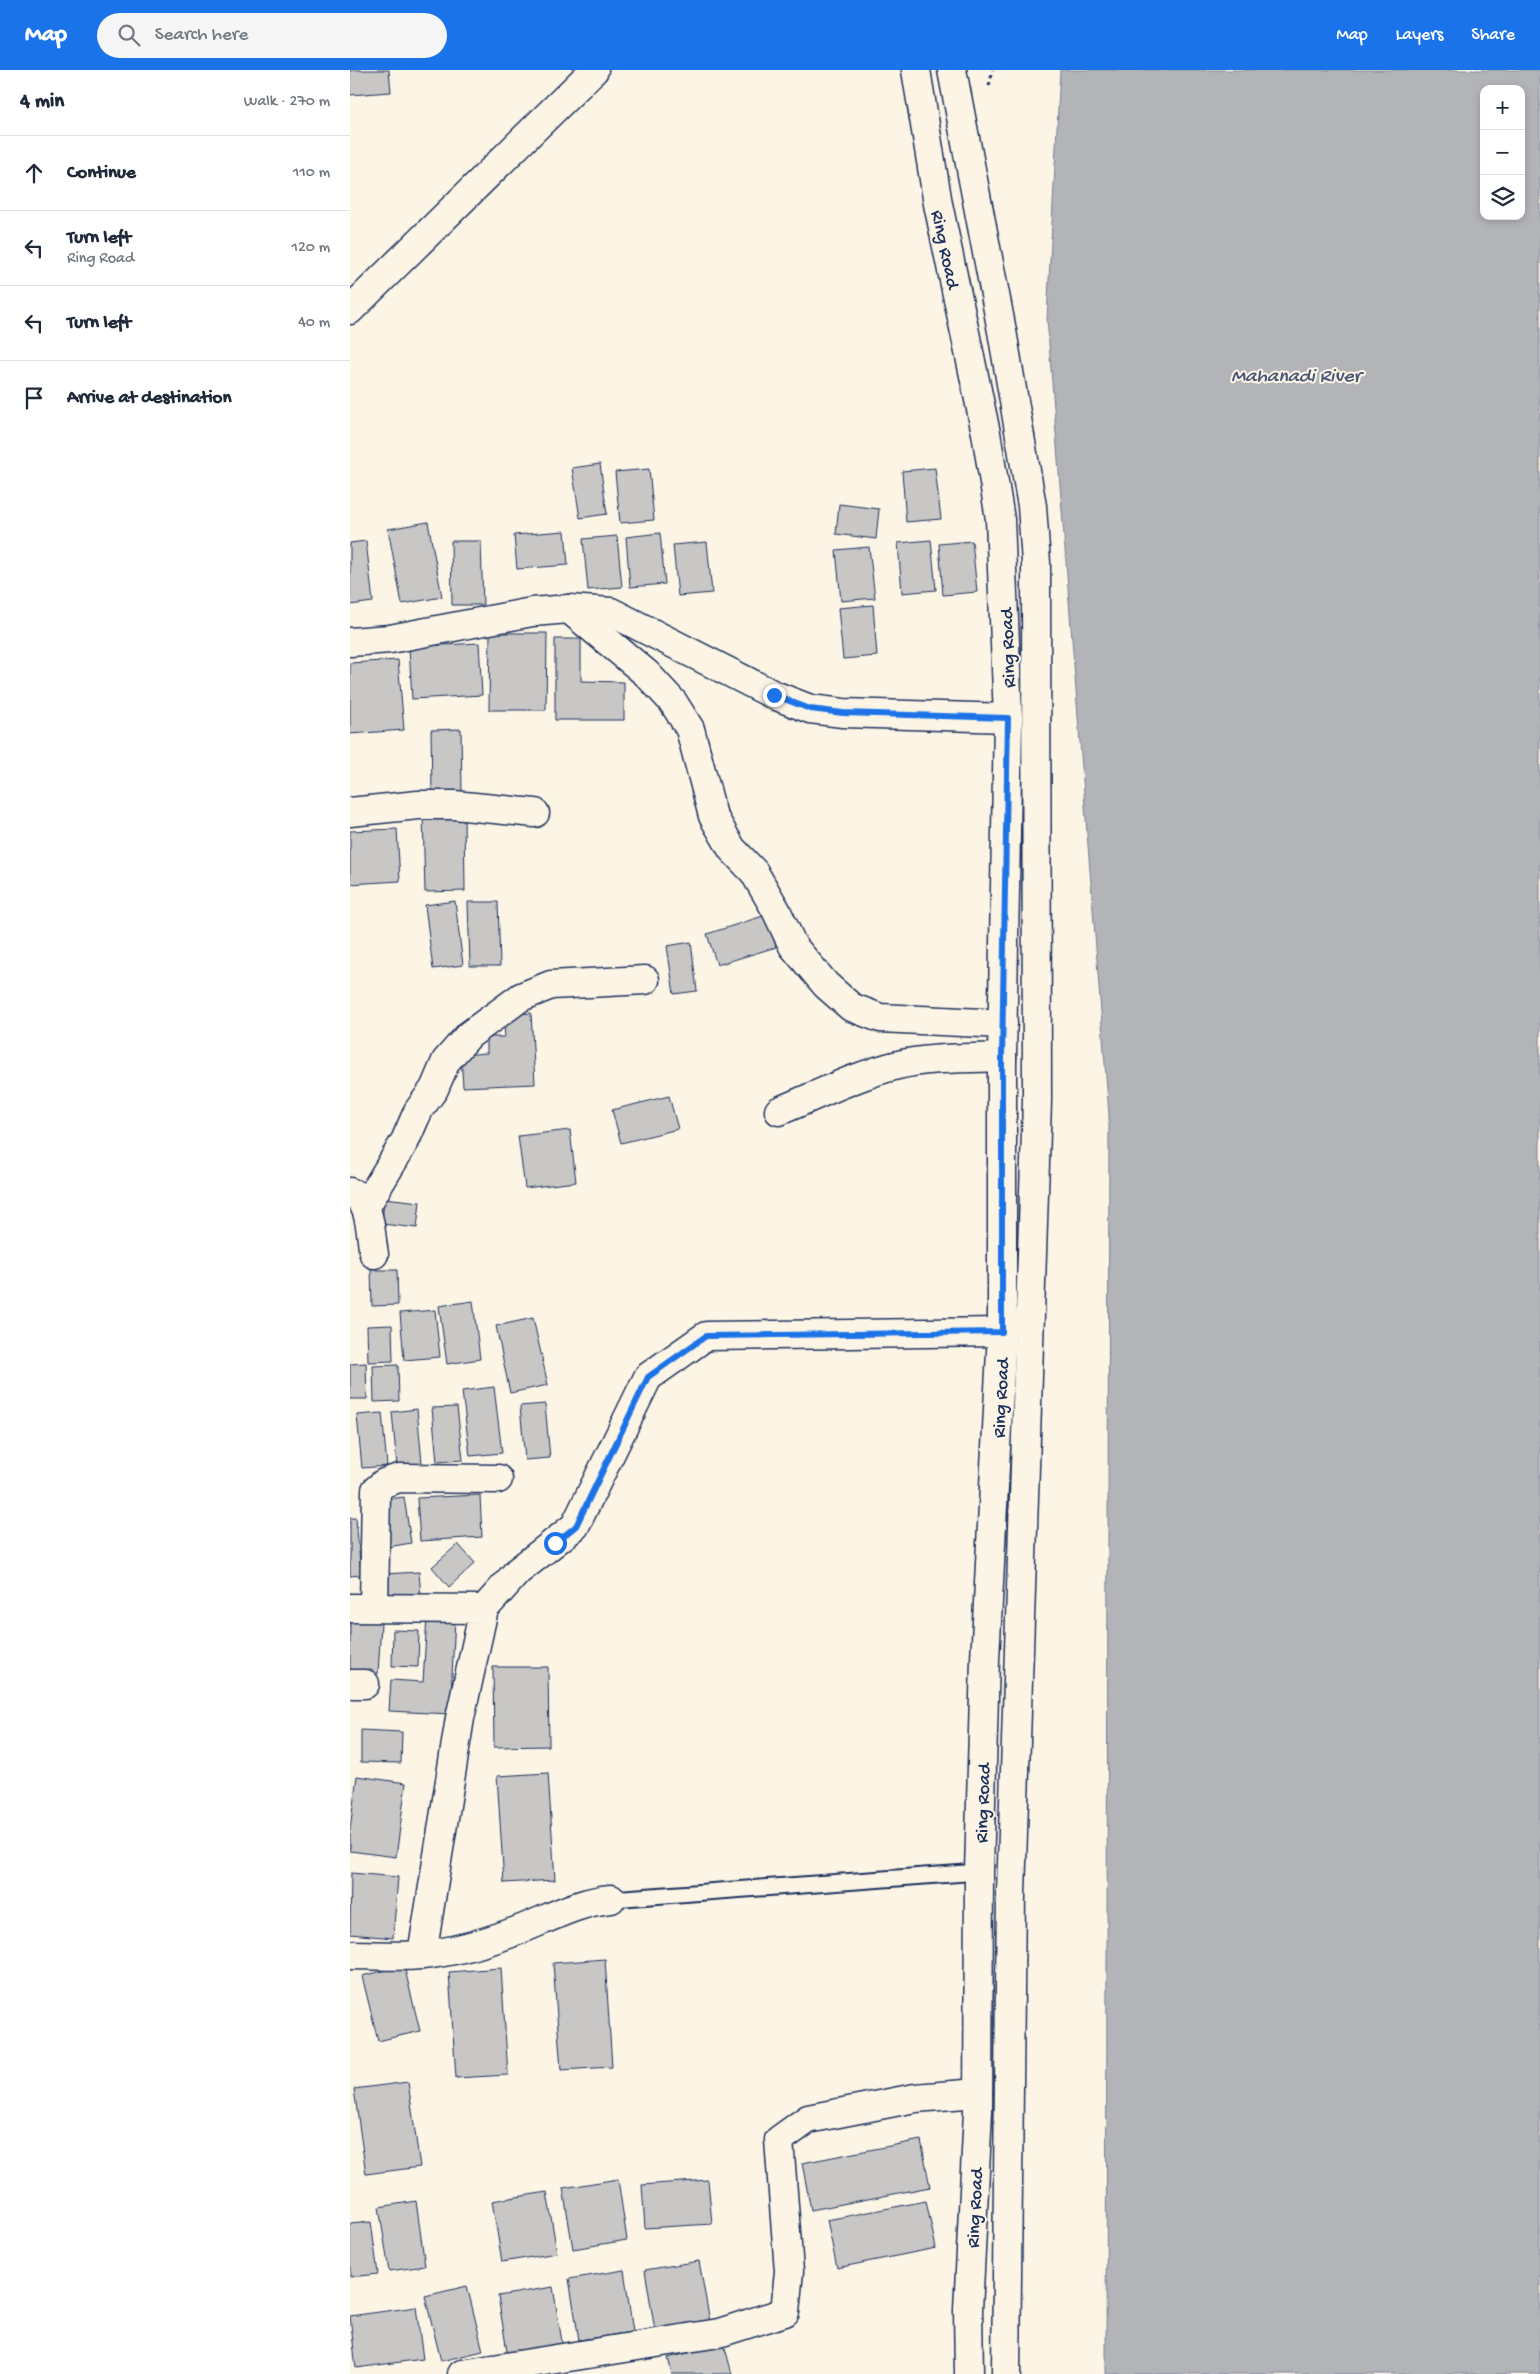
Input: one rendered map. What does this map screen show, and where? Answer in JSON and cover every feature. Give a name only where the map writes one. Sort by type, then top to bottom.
[{"type":"street","points":[[350,310],[594,70]]},
{"type":"street","name":"Ring Road","points":[[916,70],[938,204],[986,433],[1000,519],[1008,718],[1002,1058],[1002,1332],[985,1660],[980,1872],[978,2094],[968,2310],[969,2374]]},
{"type":"street","name":"Ring Road","points":[[952,70],[1002,331],[1032,506],[1036,563],[1037,1101],[1012,1893],[1006,2374]]},
{"type":"street","points":[[569,608],[647,674],[673,702],[690,729],[713,816],[732,849],[754,872],[794,946],[826,985],[851,1007],[880,1018],[1003,1024]]},
{"type":"street","points":[[350,642],[390,639],[532,612],[569,608],[611,612],[774,695],[810,709],[843,713],[1008,718]]},
{"type":"street","points":[[350,812],[454,805],[535,813]]},
{"type":"street","points":[[374,1254],[358,1199],[406,1141],[418,1112],[434,1089],[446,1061],[469,1035],[521,997],[551,985],[645,980]]},
{"type":"street","points":[[779,1111],[872,1073],[900,1065],[932,1060],[1002,1058]]},
{"type":"street","points":[[422,1955],[460,1718],[484,1609],[518,1571],[576,1526],[648,1377],[706,1336],[1002,1332]]},
{"type":"street","points":[[484,1609],[362,1608],[376,1490],[384,1483],[399,1478],[498,1479]]},
{"type":"street","points":[[350,1955],[422,1955],[454,1949],[511,1934],[556,1914],[596,1900],[612,1899]]},
{"type":"street","points":[[462,2374],[719,2333],[785,2312],[789,2271],[779,2140],[808,2119],[915,2098],[978,2094]]},
{"type":"lane","points":[[612,1899],[980,1872]]},
{"type":"water","name":"Mahanadi River","points":[[1060,70],[1540,70],[1540,2374],[1106,2374],[1109,1115],[1047,318]]},
{"type":"building","points":[[350,70],[389,70],[391,92],[350,95]]},
{"type":"building","points":[[600,464],[607,514],[580,518],[572,468]]},
{"type":"building","points":[[935,468],[941,519],[906,522],[902,471]]},
{"type":"building","points":[[649,469],[654,520],[620,523],[615,472]]},
{"type":"building","points":[[839,504],[879,509],[876,539],[836,534]]},
{"type":"building","points":[[428,522],[442,597],[402,604],[388,529]]},
{"type":"building","points":[[565,531],[568,565],[517,569],[514,535]]},
{"type":"building","points":[[660,533],[665,584],[630,587],[626,537]]},
{"type":"building","points":[[617,536],[622,587],[588,590],[583,539]]},
{"type":"building","points":[[931,540],[936,590],[902,593],[898,543]]},
{"type":"building","points":[[366,541],[373,602],[350,605],[350,543]]},
{"type":"building","points":[[451,541],[481,541],[483,605],[452,605]]},
{"type":"building","points":[[972,541],[977,592],[943,595],[939,544]]},
{"type":"building","points":[[707,542],[712,593],[678,596],[673,545]]},
{"type":"building","points":[[869,547],[875,598],[841,601],[836,550]]},
{"type":"building","points":[[873,605],[877,656],[843,659],[838,608]]},
{"type":"building","points":[[490,633],[547,633],[546,710],[489,710]]},
{"type":"building","points":[[555,639],[581,639],[581,681],[624,682],[624,720],[555,720]]},
{"type":"building","points":[[479,643],[482,695],[412,699],[409,647]]},
{"type":"building","points":[[398,660],[404,730],[350,734],[350,663]]},
{"type":"building","points":[[461,729],[462,793],[432,794],[431,730]]},
{"type":"building","points":[[423,815],[464,815],[465,891],[425,892]]},
{"type":"building","points":[[397,829],[400,881],[350,884],[350,831]]},
{"type":"building","points":[[455,901],[463,965],[433,969],[425,905]]},
{"type":"building","points":[[468,902],[498,902],[500,966],[470,966]]},
{"type":"building","points":[[766,915],[776,947],[717,965],[707,934]]},
{"type":"building","points":[[691,942],[697,991],[674,994],[667,946]]},
{"type":"building","points":[[531,1013],[535,1084],[463,1087],[461,1055],[487,1053],[487,1037],[505,1037],[503,1015]]},
{"type":"building","points":[[669,1096],[678,1129],[621,1143],[612,1110]]},
{"type":"building","points":[[570,1130],[576,1182],[525,1188],[518,1136]]},
{"type":"building","points":[[384,1198],[420,1202],[417,1228],[382,1224]]},
{"type":"building","points":[[371,1270],[397,1270],[398,1305],[372,1306]]},
{"type":"building","points":[[473,1301],[480,1359],[447,1364],[439,1306]]},
{"type":"building","points":[[435,1310],[440,1357],[404,1360],[400,1313]]},
{"type":"building","points":[[533,1318],[548,1385],[510,1393],[496,1326]]},
{"type":"building","points":[[392,1325],[393,1361],[368,1362],[367,1326]]},
{"type":"building","points":[[366,1363],[367,1399],[350,1399],[350,1364]]},
{"type":"building","points":[[398,1365],[399,1401],[374,1402],[373,1366]]},
{"type":"building","points":[[494,1387],[502,1453],[470,1456],[462,1391]]},
{"type":"building","points":[[545,1404],[550,1458],[525,1460],[520,1406]]},
{"type":"building","points":[[457,1407],[463,1460],[437,1462],[432,1408]]},
{"type":"building","points":[[417,1409],[422,1463],[397,1466],[392,1412]]},
{"type":"building","points":[[382,1413],[387,1466],[362,1468],[357,1415]]},
{"type":"building","points":[[480,1495],[482,1537],[420,1541],[417,1498]]},
{"type":"building","points":[[404,1497],[411,1543],[388,1547],[381,1500]]},
{"type":"building","points":[[350,1518],[356,1518],[361,1575],[350,1576]]},
{"type":"building","points":[[458,1544],[475,1563],[449,1587],[432,1567]]},
{"type":"building","points":[[419,1572],[421,1597],[385,1600],[383,1574]]},
{"type":"building","points":[[427,1617],[455,1618],[450,1714],[389,1711],[391,1680],[423,1682]]},
{"type":"building","points":[[350,1620],[381,1623],[378,1674],[350,1671]]},
{"type":"building","points":[[393,1630],[419,1631],[418,1667],[392,1666]]},
{"type":"building","points":[[493,1667],[548,1667],[549,1746],[494,1747]]},
{"type":"building","points":[[361,1730],[402,1732],[401,1763],[361,1762]]},
{"type":"building","points":[[548,1773],[555,1880],[504,1883],[497,1776]]},
{"type":"building","points":[[357,1776],[406,1783],[396,1857],[350,1851],[350,1829]]},
{"type":"building","points":[[351,1873],[398,1877],[393,1938],[350,1934]]},
{"type":"building","points":[[605,1959],[612,2067],[561,2070],[553,1963]]},
{"type":"building","points":[[404,1966],[420,2031],[378,2041],[362,1976]]},
{"type":"building","points":[[501,1968],[508,2075],[456,2078],[449,1972]]},
{"type":"building","points":[[408,2082],[420,2167],[366,2174],[354,2089]]},
{"type":"building","points":[[921,2140],[930,2187],[811,2210],[802,2163]]},
{"type":"building","points":[[618,2179],[627,2240],[573,2249],[563,2188]]},
{"type":"building","points":[[708,2180],[712,2224],[645,2228],[642,2185]]},
{"type":"building","points":[[547,2192],[557,2253],[502,2262],[492,2201]]},
{"type":"building","points":[[416,2201],[425,2266],[389,2271],[379,2207]]},
{"type":"building","points":[[926,2201],[936,2248],[837,2268],[827,2220]]},
{"type":"building","points":[[371,2222],[378,2274],[350,2277],[350,2224]]},
{"type":"building","points":[[699,2261],[710,2322],[655,2331],[645,2270]]},
{"type":"building","points":[[624,2270],[633,2332],[579,2340],[569,2279]]},
{"type":"building","points":[[467,2286],[483,2351],[441,2361],[425,2296]]},
{"type":"building","points":[[553,2287],[563,2348],[508,2358],[498,2296]]},
{"type":"building","points":[[416,2307],[423,2359],[356,2368],[350,2316]]},
{"type":"building","points":[[724,2344],[732,2374],[672,2374],[668,2358]]},
{"type":"route","points":[[555,1543],[576,1526],[648,1377],[706,1336],[1002,1332],[1002,1058],[1008,718],[843,713],[810,709],[774,695]]}]
